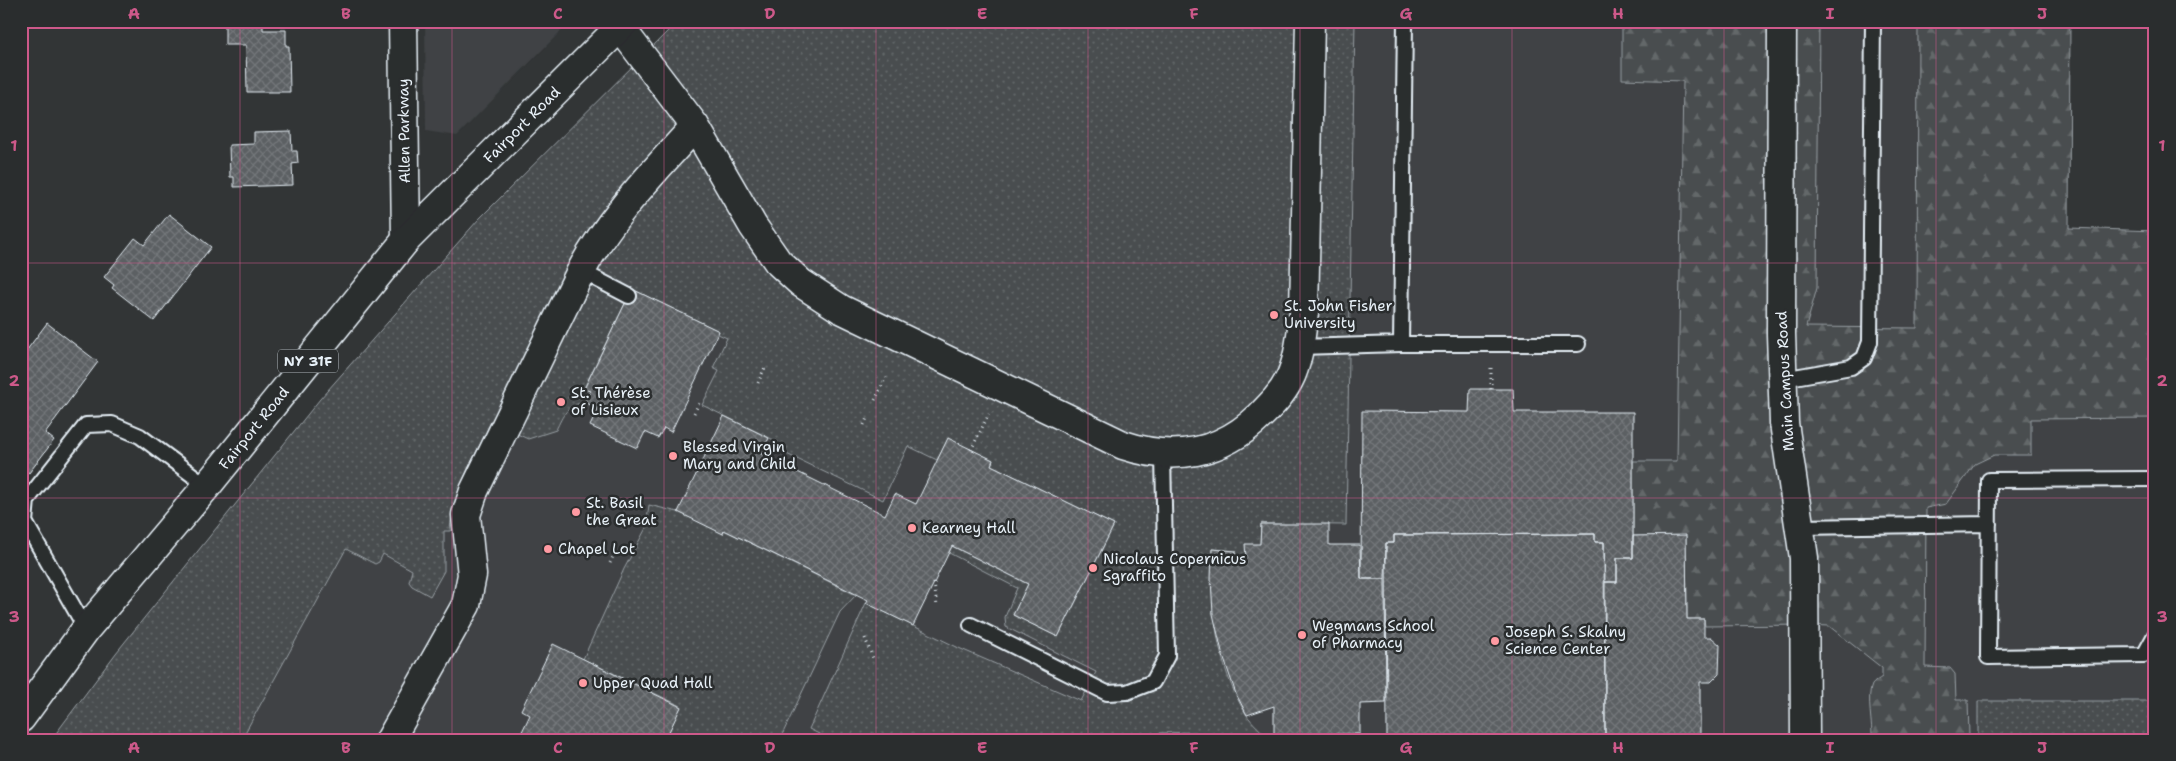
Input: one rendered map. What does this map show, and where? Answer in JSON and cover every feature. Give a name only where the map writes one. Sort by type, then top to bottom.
[{"type":"street","name":"Allen Parkway","points":[[402,21],[406,240]]},
{"type":"street","points":[[623,24],[695,126],[752,226],[778,262],[808,288],[841,309],[1123,445],[1141,451],[1183,454],[1213,448],[1248,428],[1274,403],[1290,380],[1299,347],[1304,313],[1310,21]]},
{"type":"street","name":"Main Campus Road","points":[[1782,21],[1781,334],[1784,424],[1800,527],[1805,577],[1806,740]]},
{"type":"street","name":"Fairport Road","points":[[21,718],[86,629],[207,486],[406,240],[623,24]]},
{"type":"street","points":[[390,740],[466,605],[472,575],[466,515],[474,491],[581,271],[594,247],[614,218],[695,126]]},
{"type":"lane","points":[[1401,344],[1405,21]]},
{"type":"lane","points":[[1783,379],[1851,367],[1864,358],[1870,342],[1873,21]]},
{"type":"lane","points":[[581,271],[629,296]]},
{"type":"lane","points":[[1299,347],[1401,344],[1578,344]]},
{"type":"lane","points":[[86,629],[25,522],[27,500],[86,425],[112,424],[140,436],[207,486]]},
{"type":"lane","points":[[971,625],[1107,693],[1127,692],[1153,682],[1167,656],[1163,454]]},
{"type":"lane","points":[[2155,478],[1989,480],[1988,657],[2144,655],[2155,635]]},
{"type":"lane","points":[[1800,527],[1989,524]]},
{"type":"path","points":[[758,383],[766,365]]},
{"type":"path","points":[[1491,365],[1491,389]]},
{"type":"path","points":[[875,400],[886,377]]},
{"type":"path","points":[[694,413],[700,402]]},
{"type":"path","points":[[971,450],[989,414]]},
{"type":"path","points":[[864,425],[867,418]]},
{"type":"path","points":[[610,563],[616,550]]},
{"type":"path","points":[[934,583],[937,606]]},
{"type":"path","points":[[865,638],[874,662]]},
{"type":"shaded area","points":[[425,21],[571,21],[457,136],[426,131]]},
{"type":"shaded area","name":"St. John Fisher University","points":[[678,21],[2070,21],[2069,228],[2155,231],[2155,740],[51,740],[116,653],[320,399],[478,220]]},
{"type":"green space","points":[[678,21],[1355,21],[1346,525],[1261,524],[1260,544],[1246,558],[1236,558],[1236,551],[1212,549],[1214,613],[1217,634],[1228,676],[1246,714],[1270,740],[1199,740],[1196,732],[1160,733],[1158,740],[831,740],[809,729],[866,603],[961,649],[1081,701],[1096,672],[1006,627],[1005,617],[1017,588],[949,553],[952,546],[1028,584],[1013,615],[1058,637],[1114,525],[991,465],[993,460],[948,439],[937,460],[908,446],[883,500],[776,449],[778,442],[702,405],[719,371],[713,368],[727,338],[718,334],[719,331],[632,289],[584,388],[590,391],[585,402],[570,408],[556,430],[528,439],[491,422],[455,502],[450,531],[444,531],[444,571],[430,596],[412,586],[409,582],[412,570],[383,554],[379,562],[375,564],[346,549],[241,740],[51,740],[116,653],[320,399],[478,220]]},
{"type":"green space","points":[[1622,21],[1819,21],[1817,288],[1806,327],[1917,328],[1918,21],[2070,21],[2069,228],[2155,231],[2155,418],[2031,419],[2031,455],[1994,455],[1975,464],[1946,504],[1926,508],[1925,667],[1950,668],[1955,674],[1956,700],[1968,700],[1969,736],[1964,740],[1872,740],[1870,690],[1872,685],[1882,677],[1882,668],[1829,626],[1705,626],[1704,619],[1687,619],[1686,536],[1633,536],[1633,461],[1677,461],[1683,81],[1622,79]]},
{"type":"green space","points":[[649,505],[678,512],[723,533],[724,530],[856,595],[840,612],[782,735],[793,740],[665,740],[681,706],[583,659],[624,569],[646,528]]},
{"type":"green space","points":[[1978,701],[2155,701],[2155,740],[2042,740],[2042,736],[1978,736]]},
{"type":"building","points":[[225,21],[263,21],[263,30],[286,30],[286,46],[289,46],[290,92],[247,92],[246,45],[225,45]]},
{"type":"building","points":[[291,131],[292,151],[297,151],[298,163],[292,164],[293,185],[234,187],[234,177],[230,177],[229,145],[254,144],[254,132]]},
{"type":"building","points":[[169,214],[211,247],[154,321],[112,288],[114,285],[104,277],[135,238],[144,245]]},
{"type":"building","points":[[632,289],[719,331],[671,432],[664,428],[658,438],[645,432],[637,448],[590,426],[598,409],[585,402],[590,391],[584,389]]},
{"type":"building","points":[[47,323],[98,362],[45,433],[54,440],[29,473],[21,467],[21,358]]},
{"type":"building","points":[[1470,389],[1513,389],[1514,412],[1633,412],[1633,558],[1617,558],[1617,582],[1605,582],[1604,542],[1595,542],[1595,534],[1394,535],[1394,543],[1386,543],[1385,579],[1361,579],[1362,411],[1469,412]]},
{"type":"building","name":"Kearney Hall","points":[[724,416],[769,438],[761,454],[885,515],[895,494],[916,504],[948,438],[993,460],[991,465],[1114,525],[1058,637],[1013,615],[1028,584],[952,546],[913,626],[866,603],[868,600],[724,530],[723,534],[678,512]]},
{"type":"building","name":"Wegmans School of Pharmacy","points":[[1261,524],[1329,524],[1329,545],[1360,545],[1361,579],[1385,579],[1386,703],[1360,704],[1360,734],[1327,734],[1328,740],[1274,740],[1274,706],[1247,715],[1236,694],[1223,656],[1213,614],[1212,549],[1236,551],[1236,558],[1246,558],[1245,544],[1260,544]]},
{"type":"building","name":"Joseph S. Skalny Science Center","points":[[1595,534],[1595,542],[1604,542],[1605,740],[1387,740],[1386,543],[1394,543],[1394,535]]},
{"type":"building","points":[[1686,535],[1687,619],[1704,619],[1704,637],[1711,637],[1720,645],[1719,674],[1711,682],[1700,682],[1700,740],[1605,740],[1605,582],[1617,582],[1617,558],[1633,558],[1633,536]]},
{"type":"building","name":"Upper Quad Hall","points":[[553,644],[681,707],[665,740],[518,740],[530,715],[521,710]]},
{"type":"building","points":[[1964,736],[2042,736],[2042,740],[1964,740]]},
{"type":"place","name":"St. John Fisher University","points":[[1274,315]]},
{"type":"place","name":"St. Thérèse of Lisieux","points":[[561,402]]},
{"type":"place","name":"Blessed Virgin Mary and Child","points":[[673,456]]},
{"type":"place","name":"St. Basil the Great","points":[[576,512]]},
{"type":"place","name":"Kearney Hall","points":[[912,528]]},
{"type":"place","name":"Chapel Lot","points":[[548,549]]},
{"type":"place","name":"Nicolaus Copernicus Sgraffito","points":[[1093,568]]},
{"type":"place","name":"Wegmans School of Pharmacy","points":[[1302,635]]},
{"type":"place","name":"Joseph S. Skalny Science Center","points":[[1495,641]]},
{"type":"place","name":"Upper Quad Hall","points":[[583,683]]}]
